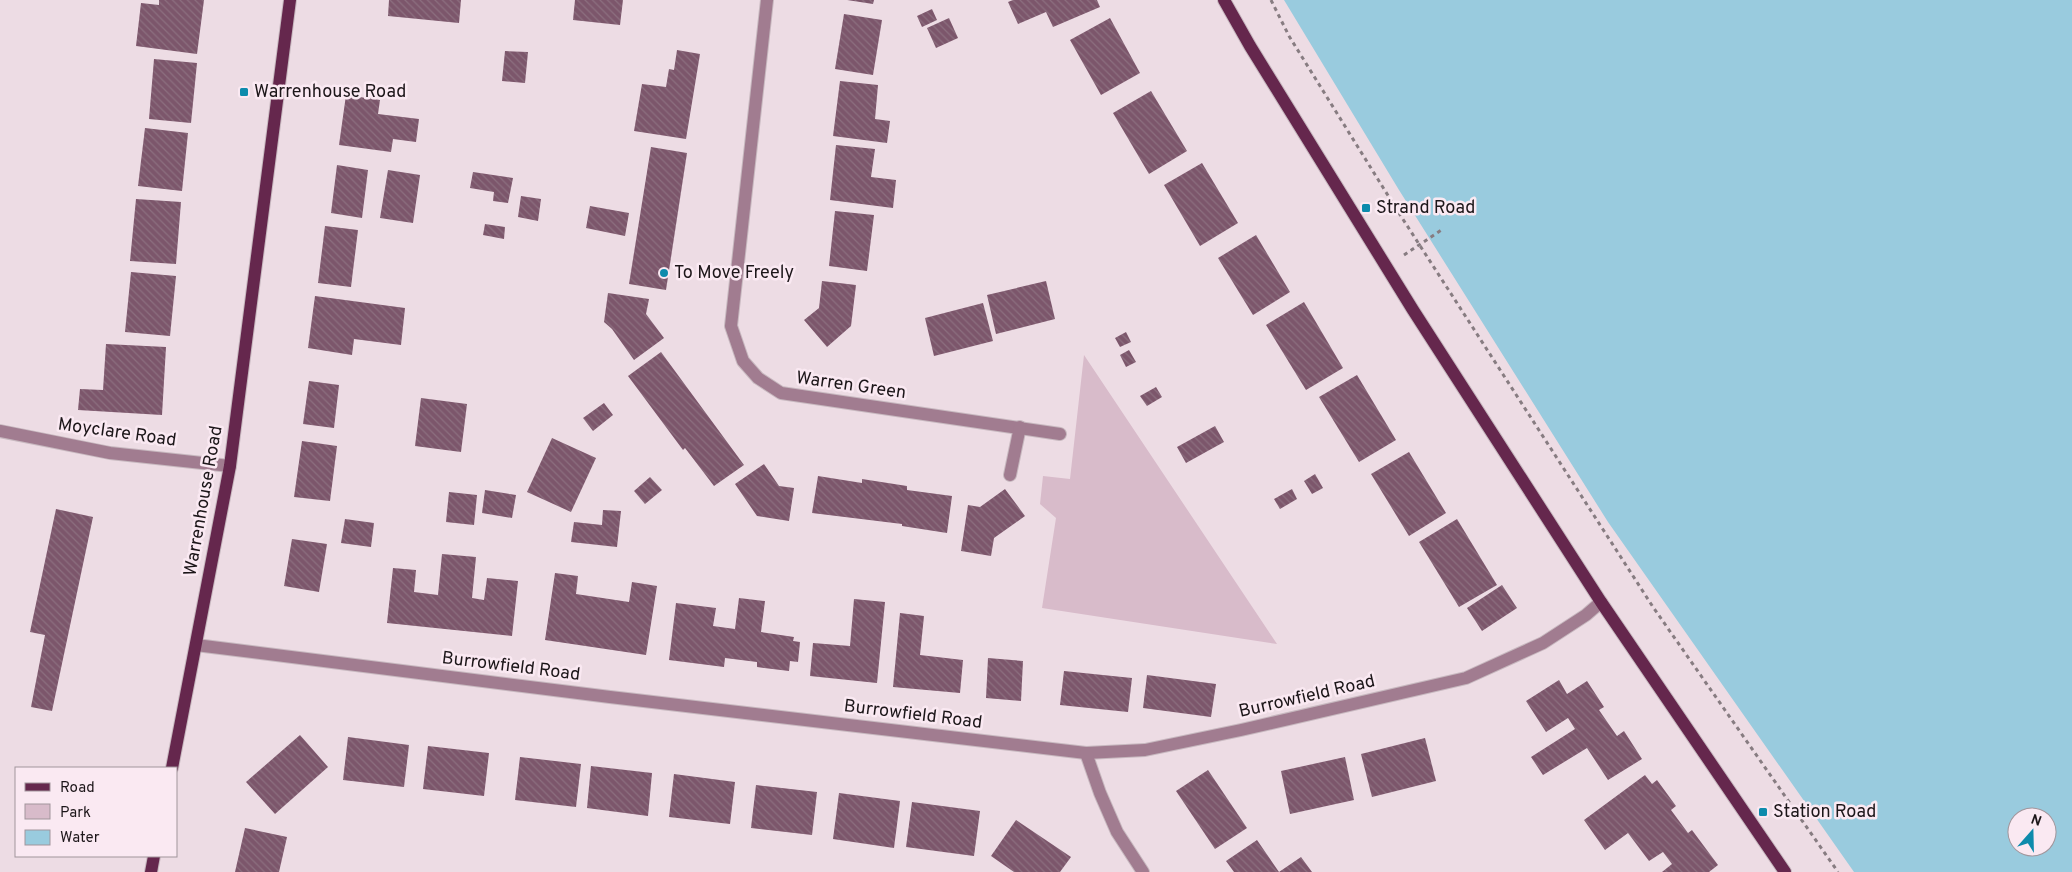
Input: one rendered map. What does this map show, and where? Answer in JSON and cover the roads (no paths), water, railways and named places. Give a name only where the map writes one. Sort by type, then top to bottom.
[{"type":"main road","name":"Warrenhouse Road","points":[[172,767],[230,466],[290,0]]},
{"type":"main road","points":[[1224,0],[1250,46],[1413,310],[1601,602],[1785,872]]},
{"type":"main road","points":[[151,872],[154,857]]},
{"type":"street","name":"Warren Green","points":[[767,0],[731,326],[744,361],[758,378],[780,393],[1060,434]]},
{"type":"street","points":[[1010,475],[1020,427]]},
{"type":"street","name":"Moyclare Road","points":[[0,431],[110,454],[230,466]]},
{"type":"street","name":"Burrowfield Road","points":[[196,645],[610,697],[1086,753],[1155,748],[1466,678],[1543,643],[1586,615],[1601,602]]},
{"type":"street","points":[[1086,753],[1100,793],[1117,832],[1143,872]]},
{"type":"water","points":[[1284,0],[2072,0],[2072,872],[1854,872],[1608,522],[1399,190]]},
{"type":"place","name":"Warrenhouse Road","points":[[244,92]]},
{"type":"place","name":"Strand Road","points":[[1366,208]]},
{"type":"place","name":"To Move Freely","points":[[664,273]]},
{"type":"place","name":"Station Road","points":[[1763,812]]}]
